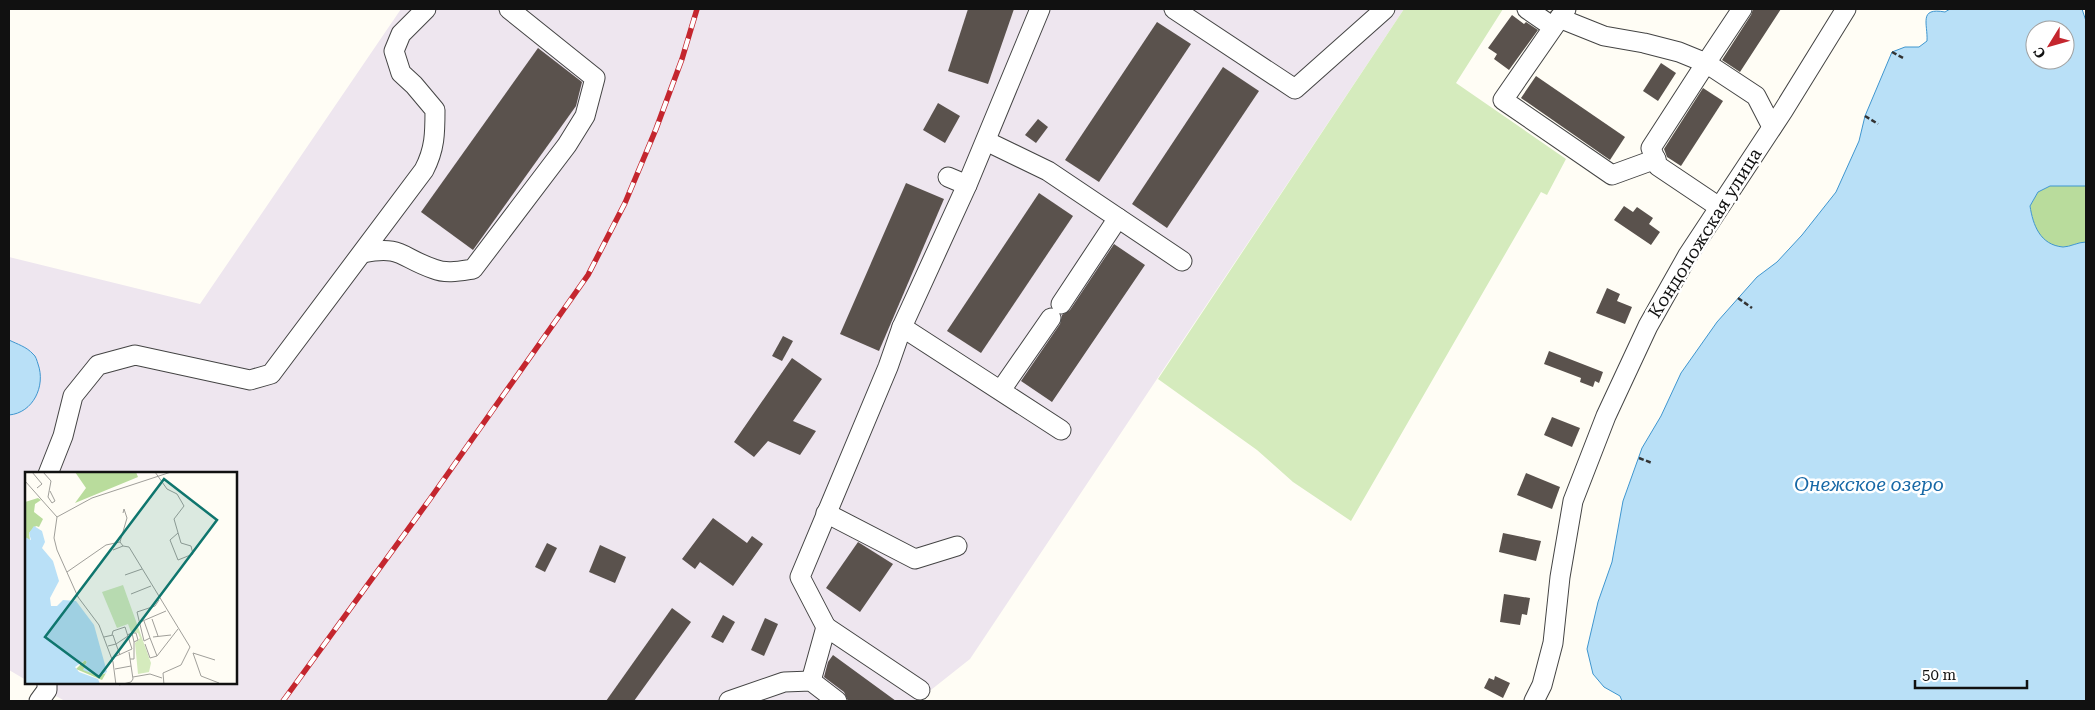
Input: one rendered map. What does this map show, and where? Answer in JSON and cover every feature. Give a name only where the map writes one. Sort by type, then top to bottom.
[{"type":"street","points":[[49,472],[63,436],[74,396],[98,364],[135,355],[250,380],[271,374],[424,170],[434,148],[435,110],[401,73],[394,51],[400,34],[426,9]]},
{"type":"street","points":[[363,253],[382,250],[398,252],[435,270],[456,272],[473,269],[567,145],[581,123],[585,116],[596,78],[509,9]]},
{"type":"street","points":[[920,690],[826,627],[800,577],[888,367],[902,327],[967,185],[1040,9]]},
{"type":"street","points":[[1174,9],[1295,89],[1385,9]]},
{"type":"street","points":[[1527,9],[1559,18],[1604,36],[1679,52],[1706,63],[1756,96],[1772,127]]},
{"type":"street","points":[[1719,207],[1658,166],[1651,148],[1742,9]]},
{"type":"street","name":"Кондопожская улица","points":[[1534,701],[1542,685],[1553,642],[1560,577],[1573,502],[1606,416],[1648,326],[1688,254],[1772,127],[1846,9]]},
{"type":"street","points":[[1559,18],[1503,100],[1612,175],[1656,159]]},
{"type":"street","points":[[986,141],[1048,171],[1182,261]]},
{"type":"street","points":[[948,177],[967,185]]},
{"type":"street","points":[[1001,390],[1118,218]]},
{"type":"street","points":[[902,327],[1061,430]]},
{"type":"street","points":[[826,513],[915,559],[957,546]]},
{"type":"street","points":[[811,681],[826,627]]},
{"type":"street","points":[[728,701],[746,698],[784,682],[811,681],[837,701]]},
{"type":"street","points":[[39,701],[47,690],[47,685]]},
{"type":"path","points":[[1892,52],[1905,59]]},
{"type":"path","points":[[1865,116],[1878,124]]},
{"type":"path","points":[[1738,298],[1752,308]]},
{"type":"path","points":[[1639,458],[1652,463]]},
{"type":"shaded area","points":[[401,9],[1404,9],[970,659],[917,701],[65,701],[36,685],[238,685],[238,472],[25,472],[25,679],[9,670],[9,257],[200,304]]},
{"type":"green space","points":[[1404,9],[1503,9],[1456,83],[1566,159],[1547,195],[1541,192],[1351,521],[1293,482],[1257,450],[1158,379]]},
{"type":"green space","points":[[2050,186],[2086,186],[2086,242],[2062,247],[2048,242],[2039,233],[2033,220],[2030,206],[2038,192]]},
{"type":"water","name":"Онежское озеро","points":[[1950,9],[2082,9],[2086,21],[2086,186],[2050,186],[2038,192],[2030,206],[2033,220],[2039,233],[2049,242],[2063,247],[2086,242],[2086,701],[1622,701],[1620,696],[1604,687],[1593,674],[1587,649],[1598,602],[1612,562],[1623,501],[1642,448],[1661,416],[1681,373],[1717,322],[1757,277],[1777,262],[1802,235],[1836,192],[1859,141],[1865,116],[1892,52],[1905,47],[1919,47],[1927,41],[1926,18],[1931,12],[1945,12]]},
{"type":"water","points":[[9,340],[25,348],[35,356],[40,372],[40,381],[39,389],[31,404],[17,413],[9,415]]},
{"type":"building","points":[[968,9],[1014,9],[988,84],[948,71]]},
{"type":"building","points":[[1753,9],[1781,9],[1740,72],[1722,60]]},
{"type":"building","points":[[1512,15],[1524,24],[1526,22],[1538,30],[1509,70],[1494,59],[1497,54],[1488,48]]},
{"type":"building","points":[[1157,22],[1191,44],[1099,182],[1065,160]]},
{"type":"building","points":[[538,48],[582,82],[576,106],[473,250],[421,212]]},
{"type":"building","points":[[1661,63],[1676,73],[1658,101],[1643,91]]},
{"type":"building","points":[[1223,67],[1259,91],[1167,228],[1132,204]]},
{"type":"building","points":[[1536,76],[1625,137],[1610,160],[1521,98]]},
{"type":"building","points":[[1703,88],[1723,101],[1681,166],[1667,157],[1664,149]]},
{"type":"building","points":[[938,103],[960,116],[945,143],[923,130]]},
{"type":"building","points":[[1038,119],[1048,127],[1036,143],[1025,135]]},
{"type":"building","points":[[906,183],[944,199],[879,351],[840,334]]},
{"type":"building","points":[[1039,193],[1073,216],[981,353],[947,331]]},
{"type":"building","points":[[1624,206],[1633,212],[1637,207],[1653,218],[1649,224],[1660,232],[1651,245],[1614,220]]},
{"type":"building","points":[[1114,244],[1145,265],[1052,402],[1021,381],[1060,324],[1062,315],[1070,310]]},
{"type":"building","points":[[1607,288],[1620,294],[1617,301],[1632,307],[1625,324],[1596,313]]},
{"type":"building","points":[[783,336],[793,341],[782,361],[772,356]]},
{"type":"building","points":[[1549,351],[1603,372],[1599,383],[1595,381],[1593,387],[1580,382],[1581,378],[1544,364]]},
{"type":"building","points":[[792,358],[822,379],[793,421],[816,431],[800,455],[768,441],[754,457],[734,442]]},
{"type":"building","points":[[1552,417],[1580,428],[1572,447],[1544,435]]},
{"type":"building","points":[[1526,473],[1560,487],[1552,509],[1517,495]]},
{"type":"building","points":[[713,518],[747,543],[752,536],[763,544],[733,586],[700,562],[695,569],[682,559]]},
{"type":"building","points":[[1503,533],[1541,541],[1536,561],[1499,552]]},
{"type":"building","points":[[858,542],[893,564],[860,612],[826,588]]},
{"type":"building","points":[[547,543],[557,548],[545,572],[535,567]]},
{"type":"building","points":[[600,545],[626,557],[615,583],[589,572]]},
{"type":"building","points":[[1504,594],[1530,598],[1527,615],[1522,614],[1520,625],[1500,622]]},
{"type":"building","points":[[672,608],[691,622],[634,701],[606,701]]},
{"type":"building","points":[[723,615],[735,622],[723,643],[711,637]]},
{"type":"building","points":[[765,618],[778,624],[764,656],[751,650]]},
{"type":"building","points":[[833,655],[896,701],[848,701],[844,692],[824,677],[828,662]]},
{"type":"building","points":[[1495,676],[1510,683],[1503,698],[1484,688],[1489,678],[1494,680]]},
{"type":"railway","points":[[283,701],[430,499],[588,275],[625,203],[656,129],[682,59],[697,9]]}]
